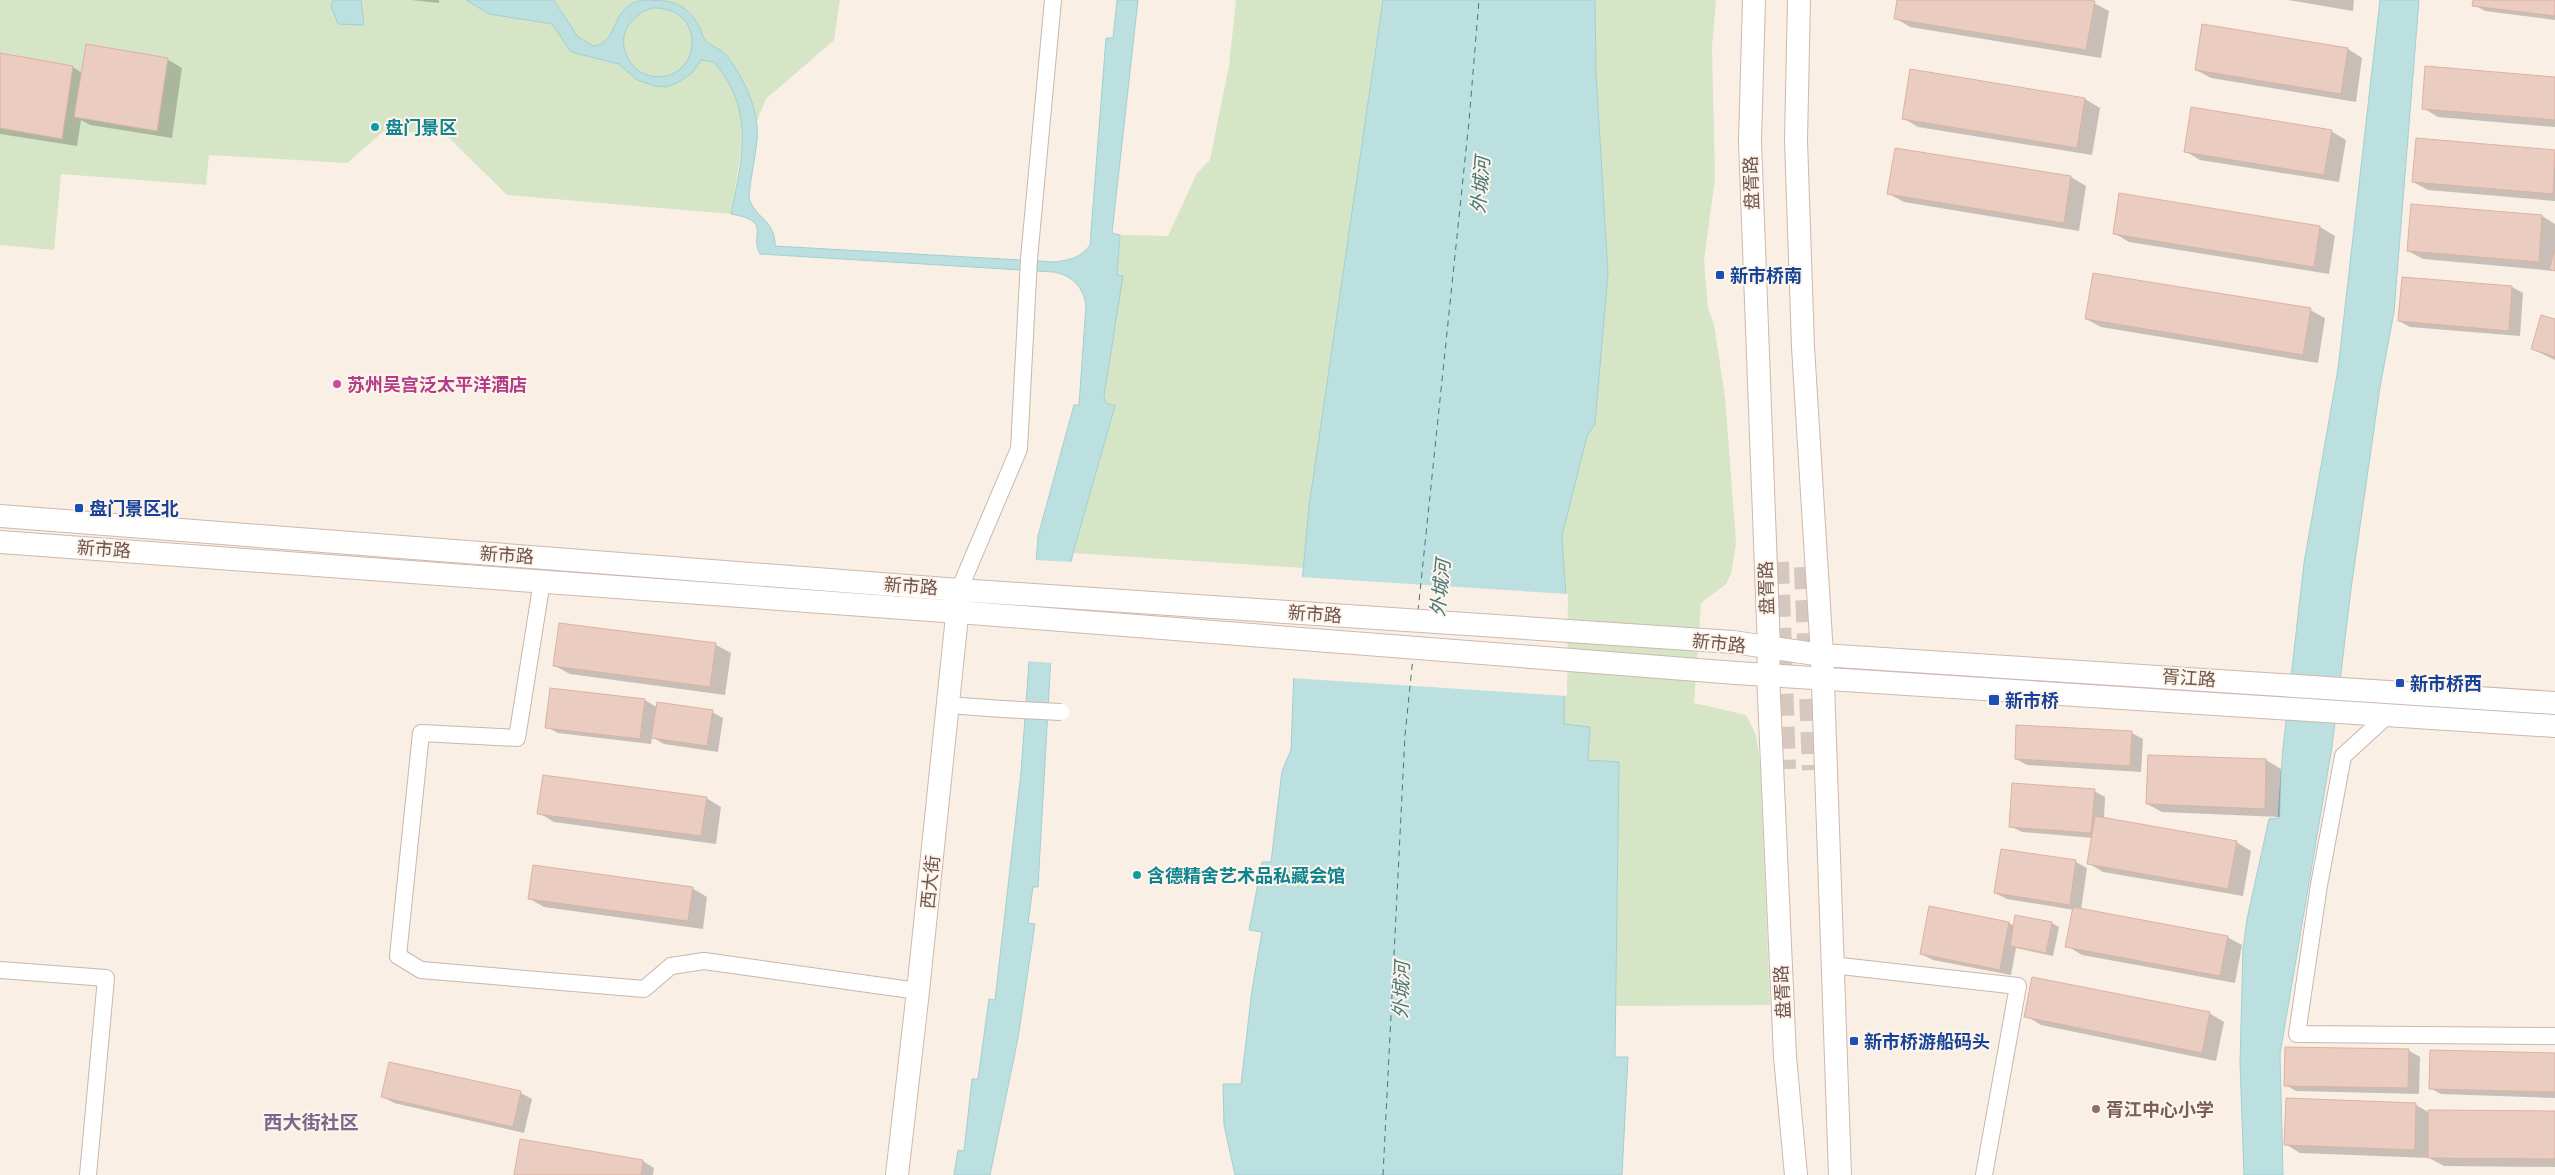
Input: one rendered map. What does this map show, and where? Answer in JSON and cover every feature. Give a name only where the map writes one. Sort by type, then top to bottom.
[{"type":"main road","name":"盘胥路","points":[[1754,0],[1750,141],[1769,649],[1768,674],[1785,1057],[1796,1175]]},
{"type":"main road","points":[[1799,0],[1791,252],[1805,567]]},
{"type":"main road","points":[[1796,140],[1803,347],[1823,666],[1840,1175]]},
{"type":"main road","points":[[1750,141],[1767,263],[1778,562]]},
{"type":"main road","name":"新市路","points":[[0,516],[959,590],[1733,642],[1769,649],[1823,666]]},
{"type":"main road","name":"新市路","points":[[0,542],[958,612],[1736,673],[1768,674],[1823,666]]},
{"type":"main road","name":"西大街","points":[[896,1175],[918,991],[959,590]]},
{"type":"main road","name":"胥江路","points":[[1823,666],[2247,682],[2555,703]]},
{"type":"main road","name":"胥江路","points":[[1823,666],[2245,705],[2555,726]]},
{"type":"main road","points":[[1785,769],[1796,1175]]},
{"type":"main road","points":[[1813,770],[1823,1039],[1840,1175]]},
{"type":"street","points":[[959,590],[1019,449],[1029,259],[1053,0]]},
{"type":"street","points":[[542,581],[517,738],[421,733],[398,956],[421,970],[644,989],[672,966],[704,961],[918,991]]},
{"type":"street","points":[[948,706],[1061,712]]},
{"type":"street","points":[[2389,714],[2343,756],[2318,885],[2297,1034],[2555,1036]]},
{"type":"street","points":[[1832,965],[2018,986],[1984,1175]]},
{"type":"street","points":[[0,970],[106,978],[88,1175]]},
{"type":"green space","name":"盘门景区","points":[[0,0],[840,0],[834,40],[766,99],[756,123],[744,132],[731,214],[507,195],[445,134],[384,131],[347,163],[209,155],[206,185],[61,174],[54,250],[0,245]]},
{"type":"green space","points":[[1236,0],[1383,0],[1309,506],[1304,568],[1073,553],[1115,407],[1106,402],[1104,396],[1122,276],[1117,275],[1120,235],[1168,236],[1197,173],[1210,160],[1229,66]]},
{"type":"green space","points":[[1595,0],[1716,0],[1712,47],[1715,178],[1704,261],[1708,308],[1714,325],[1725,397],[1736,543],[1731,574],[1726,584],[1701,603],[1694,703],[1746,715],[1756,735],[1760,762],[1770,1005],[1616,1006],[1619,762],[1588,760],[1564,724],[1566,597],[1562,536],[1587,436],[1595,423],[1608,273],[1596,73]]},
{"type":"water","points":[[333,0],[361,0],[364,25],[338,24],[331,6]]},
{"type":"water","points":[[466,0],[554,0],[578,37],[594,46],[608,38],[625,8],[633,3],[644,0],[663,1],[671,2],[684,8],[695,20],[706,41],[728,57],[750,97],[756,119],[757,141],[749,198],[752,205],[769,225],[775,246],[1055,262],[1079,256],[1090,245],[1106,38],[1113,38],[1117,0],[1138,0],[1112,233],[1120,235],[1117,275],[1123,276],[1104,396],[1106,403],[1115,406],[1073,553],[1051,656],[1038,887],[1033,887],[1028,923],[1035,924],[1018,1038],[990,1175],[954,1175],[958,1150],[964,1151],[972,1079],[978,1079],[989,999],[995,1000],[1021,773],[1038,536],[1074,405],[1079,405],[1085,299],[1080,288],[1072,279],[1054,272],[760,254],[757,247],[756,225],[744,217],[731,214],[742,154],[741,117],[736,99],[714,62],[701,60],[692,73],[677,83],[666,87],[655,86],[637,80],[619,64],[571,52],[552,24],[489,14]],"holes":[[[652,8],[671,11],[683,19],[690,31],[692,45],[689,58],[680,69],[668,76],[644,74],[632,64],[625,50],[624,42],[627,27],[637,16]]]},
{"type":"water","name":"外城河","points":[[1383,0],[1595,0],[1596,73],[1608,273],[1595,424],[1587,436],[1562,536],[1566,597],[1564,724],[1590,727],[1588,760],[1619,762],[1615,1057],[1628,1057],[1622,1175],[1235,1175],[1224,1125],[1223,1084],[1241,1084],[1252,990],[1262,932],[1249,930],[1262,862],[1271,862],[1282,771],[1291,750],[1294,670],[1309,506]]},
{"type":"water","points":[[2380,0],[2419,0],[2394,312],[2380,387],[2351,589],[2332,747],[2280,1054],[2283,1175],[2244,1175],[2240,1063],[2243,949],[2247,919],[2269,819],[2278,818],[2283,748],[2304,563],[2338,369]]},
{"type":"pier","points":[[1034,560],[1074,562],[1053,663],[1026,661]]},
{"type":"pier","points":[[1300,577],[1568,594],[1567,696],[1291,678]]},
{"type":"building","points":[[1897,0],[2095,1],[2086,50],[1894,19]]},
{"type":"building","points":[[2473,0],[2555,0],[2555,16],[2472,6]]},
{"type":"building","points":[[2202,24],[2348,48],[2341,94],[2195,70]]},
{"type":"building","points":[[86,44],[168,58],[157,131],[74,117]]},
{"type":"building","points":[[0,53],[73,66],[62,139],[0,128]]},
{"type":"building","points":[[2425,66],[2555,77],[2555,120],[2422,109]]},
{"type":"building","points":[[1910,69],[2085,98],[2077,148],[1902,119]]},
{"type":"building","points":[[2191,107],[2332,130],[2324,175],[2184,152]]},
{"type":"building","points":[[2416,138],[2555,150],[2553,194],[2412,182]]},
{"type":"building","points":[[1895,148],[2071,176],[2064,223],[1887,194]]},
{"type":"building","points":[[2119,193],[2320,226],[2314,267],[2113,234]]},
{"type":"building","points":[[2411,204],[2542,215],[2539,262],[2407,251]]},
{"type":"building","points":[[2555,249],[2555,271],[2549,269]]},
{"type":"building","points":[[2093,273],[2311,308],[2303,355],[2085,319]]},
{"type":"building","points":[[2402,277],[2512,286],[2509,331],[2398,321]]},
{"type":"building","points":[[2541,315],[2555,319],[2555,357],[2531,349]]},
{"type":"building","points":[[559,623],[716,643],[710,687],[553,666]]},
{"type":"building","points":[[550,688],[645,699],[640,739],[545,728]]},
{"type":"building","points":[[657,702],[713,710],[707,746],[651,738]]},
{"type":"building","points":[[2016,725],[2132,731],[2130,766],[2015,759]]},
{"type":"building","points":[[2148,755],[2266,759],[2265,809],[2146,804]]},
{"type":"building","points":[[543,775],[707,797],[701,836],[537,814]]},
{"type":"building","points":[[2012,783],[2095,789],[2091,833],[2009,827]]},
{"type":"building","points":[[2095,816],[2237,841],[2228,889],[2087,864]]},
{"type":"building","points":[[2001,849],[2076,860],[2070,905],[1994,893]]},
{"type":"building","points":[[533,865],[693,887],[688,921],[528,899]]},
{"type":"building","points":[[1929,906],[2009,922],[2000,970],[1920,954]]},
{"type":"building","points":[[2073,907],[2228,936],[2220,976],[2065,947]]},
{"type":"building","points":[[2015,915],[2052,922],[2046,953],[2010,946]]},
{"type":"building","points":[[2032,977],[2210,1012],[2202,1053],[2024,1017]]},
{"type":"building","points":[[2285,1047],[2409,1049],[2408,1088],[2284,1086]]},
{"type":"building","points":[[2430,1050],[2555,1053],[2555,1092],[2429,1089]]},
{"type":"building","points":[[389,1062],[521,1091],[513,1127],[381,1097]]},
{"type":"building","points":[[2286,1098],[2416,1103],[2415,1150],[2284,1145]]},
{"type":"building","points":[[2428,1110],[2555,1111],[2555,1159],[2428,1158]]},
{"type":"building","points":[[520,1139],[643,1160],[641,1175],[514,1175]]},
{"type":"ferry route","points":[[1418,611],[1469,121],[1479,0]]},
{"type":"ferry route","points":[[1383,1175],[1405,735],[1413,657]]},
{"type":"tunnel","points":[[1778,562],[1785,769]]},
{"type":"tunnel","points":[[1805,567],[1813,770]]},
{"type":"place","name":"盘门景区","points":[[375,127]]},
{"type":"place","name":"新市桥南","points":[[1720,275]]},
{"type":"place","name":"苏州吴宫泛太平洋酒店","points":[[337,384]]},
{"type":"place","name":"盘门景区北","points":[[79,508]]},
{"type":"place","name":"新市桥西","points":[[2400,683]]},
{"type":"place","name":"新市桥","points":[[1994,700]]},
{"type":"place","name":"含德精舍艺术品私藏会馆","points":[[1137,875]]},
{"type":"place","name":"新市桥游船码头","points":[[1854,1041]]},
{"type":"place","name":"胥江中心小学","points":[[2096,1109]]},
{"type":"district","name":"西大街社区","points":[[311,1122]]}]
